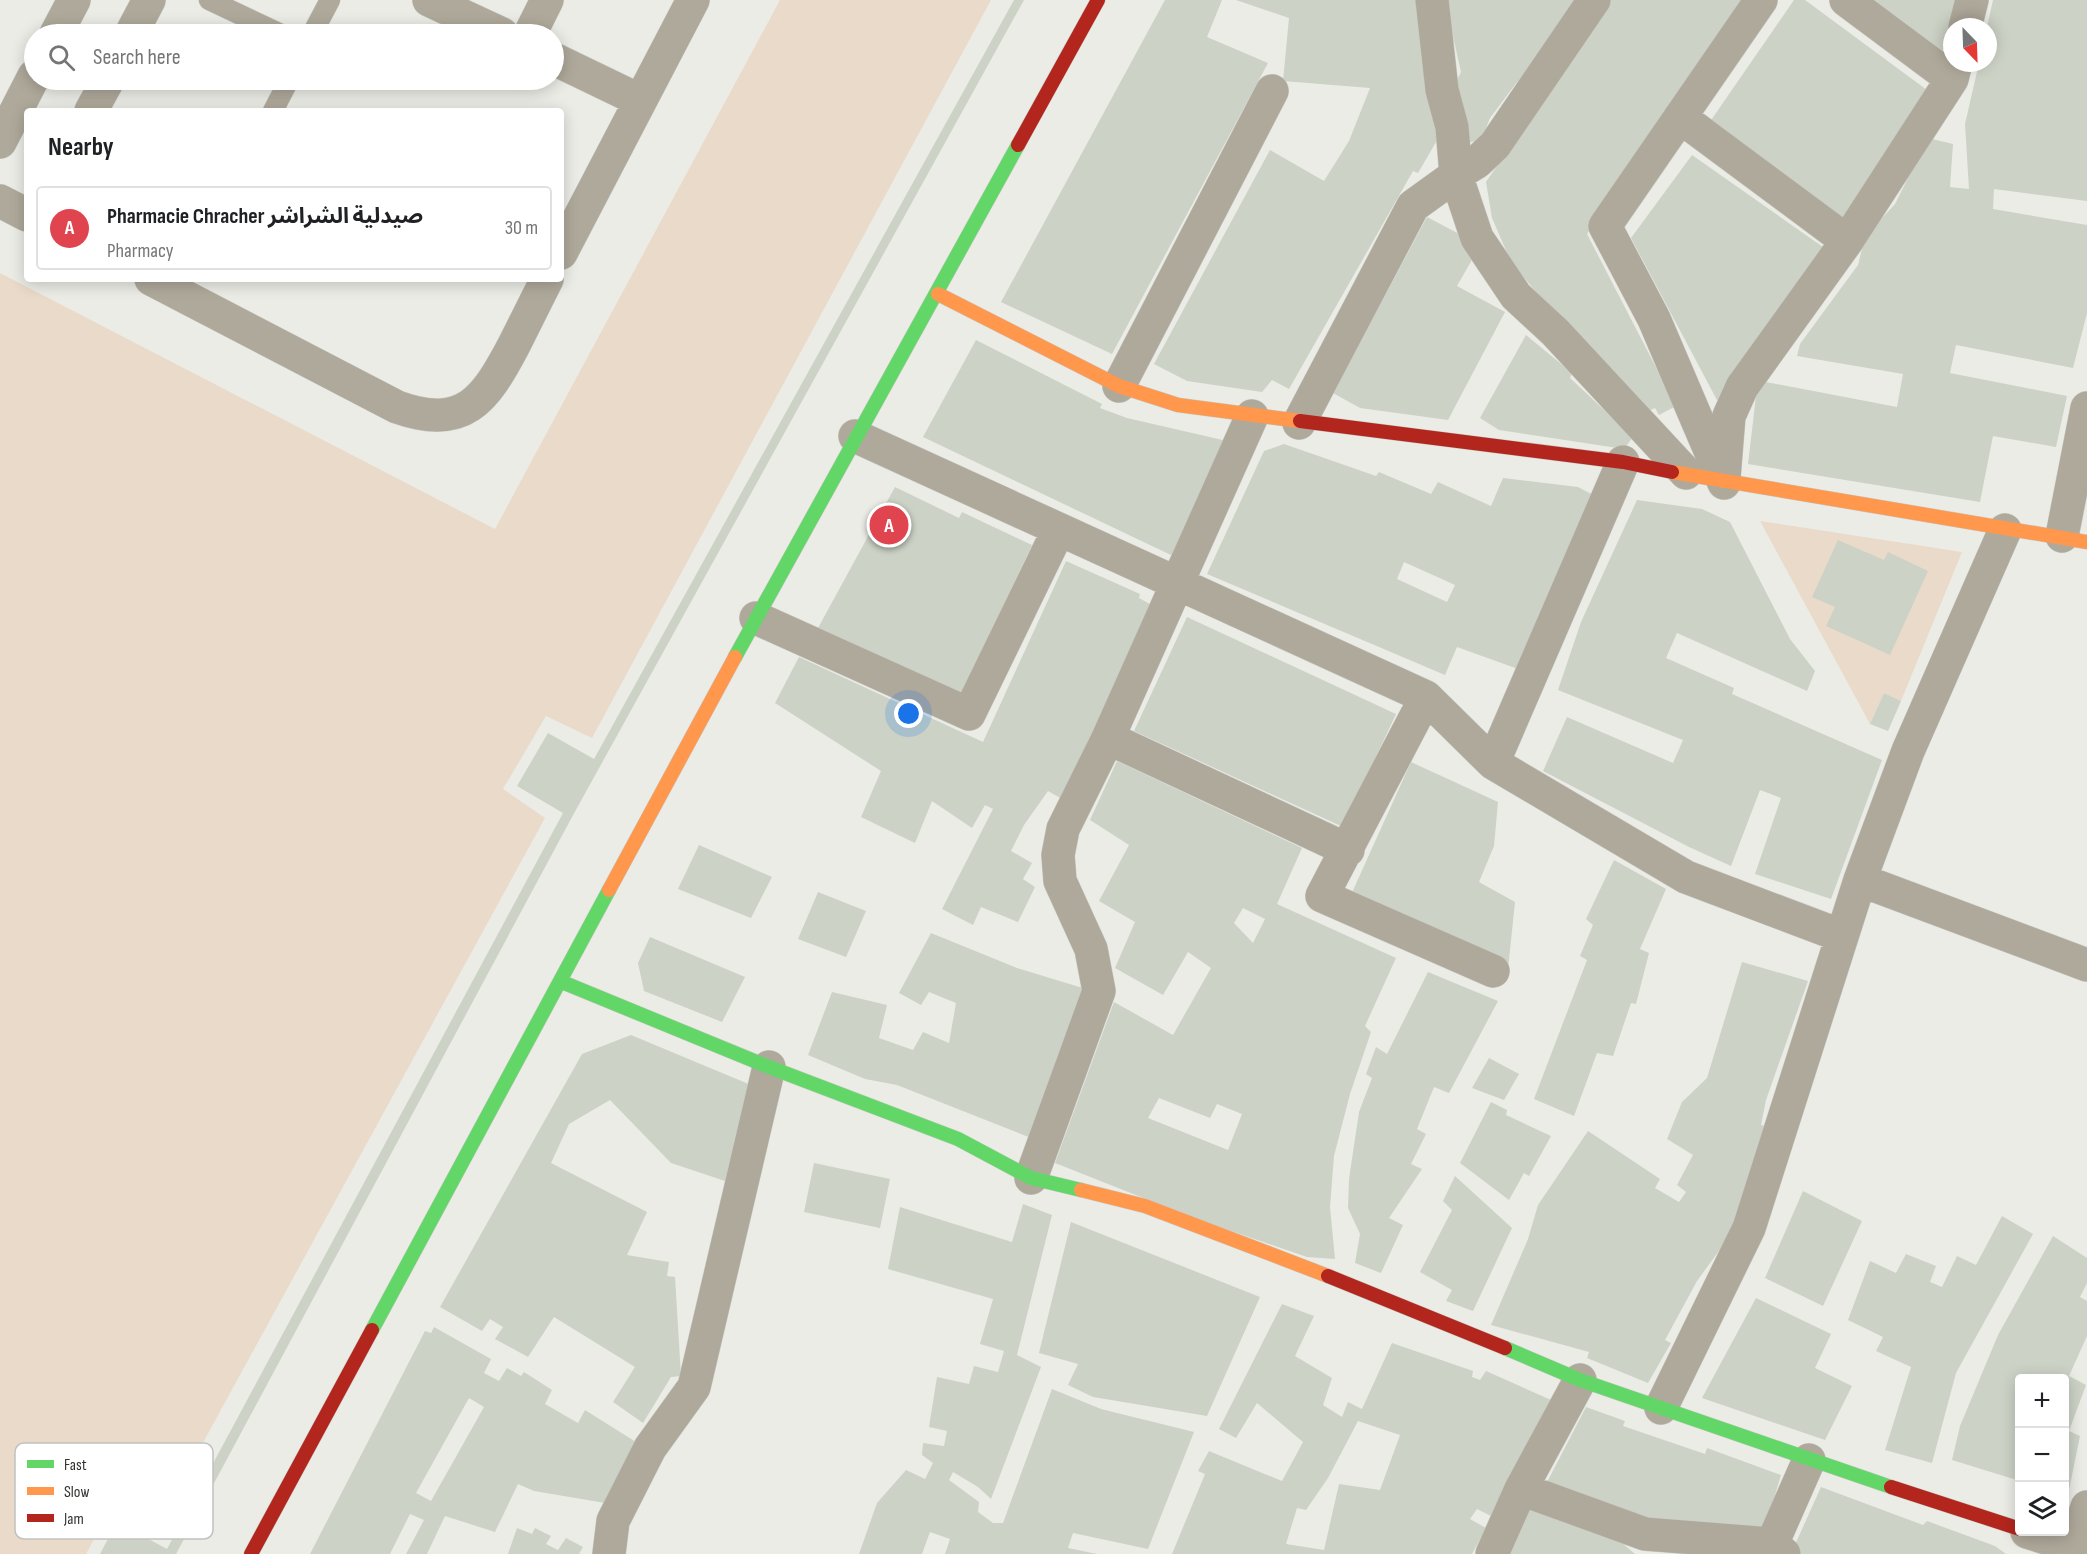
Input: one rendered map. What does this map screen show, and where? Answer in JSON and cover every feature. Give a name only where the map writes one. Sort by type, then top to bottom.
[{"type":"street","points":[[61,24],[74,0]]},
{"type":"street","points":[[136,24],[149,0]]},
{"type":"street","points":[[429,0],[481,24]]},
{"type":"street","points":[[535,24],[547,0]]},
{"type":"street","points":[[564,247],[693,0]]},
{"type":"street","points":[[251,1554],[855,436],[938,294],[1098,0]]},
{"type":"street","points":[[1432,0],[1442,90],[1452,127],[1456,176],[1477,238],[1516,296],[1555,332],[1686,473]]},
{"type":"street","points":[[1299,423],[1413,206],[1477,162],[1495,145],[1594,0]]},
{"type":"street","points":[[1724,483],[1654,319],[1605,226],[1761,0]]},
{"type":"street","points":[[1846,0],[1943,64]]},
{"type":"street","points":[[1967,18],[1972,0]]},
{"type":"street","points":[[564,64],[639,100]]},
{"type":"street","points":[[1724,483],[1729,416],[1742,387],[1847,242],[1953,72]]},
{"type":"street","points":[[0,142],[27,90]]},
{"type":"street","points":[[93,108],[103,90]]},
{"type":"street","points":[[1119,386],[1272,91]]},
{"type":"street","points":[[1680,117],[1847,242]]},
{"type":"street","points":[[0,201],[24,213]]},
{"type":"street","points":[[157,282],[397,408],[418,415],[442,416],[462,411],[480,399],[495,381],[546,282]]},
{"type":"street","points":[[938,294],[1119,386],[1178,405],[1299,423],[1623,462],[1686,473],[1724,483],[2005,530],[2075,539],[2087,408]]},
{"type":"street","points":[[1030,1178],[1099,991],[1091,949],[1060,881],[1058,855],[1063,829],[1108,738],[1252,416]]},
{"type":"street","points":[[855,436],[1058,531],[1426,697],[1493,764],[1686,877],[1842,936]]},
{"type":"street","points":[[1493,764],[1623,462]]},
{"type":"street","points":[[1661,1408],[1749,1228],[1860,880],[1908,751],[2005,530]]},
{"type":"street","points":[[756,618],[969,714],[1058,531]]},
{"type":"street","points":[[1426,697],[1322,896],[1493,971]]},
{"type":"street","points":[[1108,738],[1348,850]]},
{"type":"street","points":[[1860,880],[2087,965]]},
{"type":"street","points":[[562,982],[769,1067],[957,1139],[1030,1178],[1145,1206],[1402,1304],[1580,1380],[1809,1460],[2015,1528]]},
{"type":"street","points":[[609,1554],[613,1521],[650,1448],[694,1387],[769,1067]]},
{"type":"street","points":[[1492,1554],[1521,1488],[1580,1380]]},
{"type":"street","points":[[1521,1488],[1645,1534],[1778,1549],[1809,1460]]},
{"type":"street","points":[[2039,1536],[2080,1550],[2087,1508]]},
{"type":"lane","points":[[208,0],[260,24]]},
{"type":"lane","points":[[317,24],[330,0]]},
{"type":"lane","points":[[275,108],[284,90]]},
{"type":"shaded area","points":[[780,0],[991,0],[592,738],[546,716],[503,789],[545,818],[203,1443],[15,1443],[15,1539],[94,1539],[86,1554],[0,1554],[0,273],[495,529]]},
{"type":"shaded area","points":[[1760,521],[1962,552],[1901,701],[1884,693],[1870,724]]},
{"type":"building","points":[[1014,0],[1024,0],[572,817],[213,1485],[213,1464],[563,813],[517,786],[548,733],[594,759]]},
{"type":"building","points":[[1165,0],[1222,0],[1207,37],[1268,63],[1112,354],[1001,302]]},
{"type":"building","points":[[1236,0],[1420,0],[1443,130],[1418,173],[1413,171],[1289,389],[1272,380],[1262,392],[1187,381],[1154,364],[1270,150],[1324,181],[1349,141],[1370,88],[1283,81],[1289,18]]},
{"type":"building","points":[[1445,0],[1579,0],[1536,63],[1517,82],[1490,118],[1481,141],[1469,142],[1454,86],[1461,72]]},
{"type":"building","points":[[1610,0],[1744,0],[1719,44],[1587,234],[1676,406],[1659,415],[1655,408],[1639,415],[1511,262],[1492,218],[1486,182]]},
{"type":"building","points":[[1794,0],[1805,0],[1927,90],[1841,221],[1707,126]]},
{"type":"building","points":[[1873,0],[1956,0],[1951,18],[1943,18],[1942,53]]},
{"type":"building","points":[[1993,0],[2087,0],[2087,201],[1994,189],[1993,209],[2087,225],[2087,313],[2073,368],[1956,345],[1950,373],[2067,396],[2056,447],[1993,436],[1980,502],[1748,464],[1756,396],[1766,382],[1897,407],[1903,374],[1797,356],[1800,344],[1858,265],[1863,245],[1871,230],[1895,204],[1928,138],[1953,144],[1950,187],[1969,189],[1965,124],[1977,72],[1997,72],[1997,18],[1989,18]]},
{"type":"building","points":[[1692,155],[1823,247],[1718,402],[1631,238]]},
{"type":"building","points":[[1427,217],[1463,236],[1477,251],[1457,286],[1505,312],[1448,420],[1360,408],[1333,393]]},
{"type":"building","points":[[1526,335],[1572,373],[1570,378],[1633,437],[1624,449],[1499,430],[1480,418]]},
{"type":"building","points":[[976,340],[1102,404],[1100,408],[1127,418],[1227,441],[1173,556],[923,437]]},
{"type":"building","points":[[1284,444],[1376,476],[1379,472],[1431,494],[1438,482],[1491,506],[1503,478],[1578,487],[1599,498],[1518,669],[1457,647],[1445,675],[1207,574],[1264,451]],"holes":[[[1404,562],[1455,585],[1447,602],[1397,579]]]},
{"type":"building","points":[[895,487],[959,518],[962,512],[1032,545],[961,695],[818,628]]},
{"type":"building","points":[[1637,500],[1702,509],[1730,522],[1790,639],[1815,671],[1807,691],[1677,633],[1666,658],[1734,688],[1732,694],[1882,760],[1831,899],[1755,874],[1781,798],[1760,790],[1731,866],[1689,847],[1543,771],[1567,717],[1673,763],[1683,740],[1558,690],[1581,622]]},
{"type":"building","points":[[1838,540],[1884,560],[1888,552],[1928,571],[1890,655],[1826,626],[1835,607],[1812,597]]},
{"type":"building","points":[[1066,561],[1140,594],[1139,598],[1150,604],[1129,664],[1062,799],[1048,791],[1024,825],[1011,851],[1032,863],[1023,879],[1035,887],[1018,922],[981,907],[973,925],[942,909],[993,809],[985,805],[972,828],[932,801],[915,843],[861,817],[881,771],[775,703],[799,657],[983,742]]},
{"type":"building","points":[[1187,617],[1396,714],[1343,827],[1134,731]]},
{"type":"building","points":[[1884,693],[1901,701],[1888,731],[1870,724]]},
{"type":"building","points":[[1117,761],[1302,848],[1277,904],[1396,958],[1365,1026],[1371,1032],[1350,1094],[1334,1156],[1330,1207],[1335,1259],[1307,1257],[1199,1220],[1055,1163],[1114,1002],[1173,1035],[1211,968],[1188,952],[1163,995],[1115,968],[1135,922],[1099,901],[1129,845],[1090,820]],"holes":[[[1243,908],[1265,919],[1253,943],[1234,923]],[[1159,1098],[1210,1118],[1217,1104],[1242,1114],[1228,1150],[1148,1118]]]},
{"type":"building","points":[[1411,762],[1498,802],[1494,846],[1479,882],[1515,902],[1508,969],[1350,897]]},
{"type":"building","points":[[699,845],[772,877],[751,918],[678,889]]},
{"type":"building","points":[[1614,860],[1666,889],[1640,949],[1649,953],[1636,1004],[1631,1003],[1613,1056],[1597,1053],[1574,1116],[1534,1099],[1587,960],[1580,956],[1593,925],[1586,919]]},
{"type":"building","points":[[818,892],[866,911],[846,957],[798,939]]},
{"type":"building","points":[[931,933],[1017,968],[1086,989],[1031,1138],[897,1085],[865,1079],[808,1055],[832,992],[887,1005],[879,1038],[913,1050],[923,1032],[949,1043],[956,1003],[929,992],[921,1005],[899,993]]},
{"type":"building","points":[[650,937],[745,977],[722,1022],[644,991],[638,963]]},
{"type":"building","points":[[1742,962],[1808,981],[1766,1100],[1761,1125],[1765,1126],[1737,1226],[1697,1281],[1665,1340],[1671,1343],[1648,1383],[1587,1358],[1589,1352],[1491,1325],[1528,1239],[1538,1205],[1588,1131],[1660,1179],[1655,1188],[1679,1202],[1686,1192],[1677,1185],[1693,1155],[1667,1139],[1682,1102],[1707,1078]]},
{"type":"building","points":[[1428,972],[1498,1001],[1449,1093],[1434,1087],[1417,1129],[1426,1134],[1411,1164],[1422,1169],[1389,1218],[1403,1225],[1381,1273],[1355,1263],[1360,1234],[1348,1208],[1349,1179],[1359,1112],[1372,1078],[1366,1074],[1376,1047],[1387,1054]]},
{"type":"building","points":[[631,1035],[751,1085],[725,1181],[671,1163],[610,1100],[569,1124],[551,1163],[647,1212],[627,1255],[669,1262],[667,1276],[675,1277],[681,1376],[671,1377],[643,1423],[613,1402],[635,1367],[554,1317],[528,1357],[495,1339],[503,1327],[490,1319],[482,1331],[440,1307],[582,1054]]},
{"type":"building","points":[[1489,1058],[1519,1074],[1504,1100],[1472,1088]]},
{"type":"building","points":[[1491,1102],[1507,1110],[1506,1115],[1551,1136],[1529,1176],[1524,1173],[1509,1200],[1460,1163]]},
{"type":"building","points":[[814,1163],[890,1179],[880,1228],[804,1212]]},
{"type":"building","points":[[1455,1176],[1512,1228],[1473,1311],[1446,1301],[1452,1290],[1420,1272],[1452,1210],[1443,1201]]},
{"type":"building","points":[[1803,1191],[1862,1221],[1823,1306],[1765,1278]]},
{"type":"building","points":[[1023,1204],[1052,1215],[1017,1355],[1041,1367],[991,1499],[978,1487],[953,1472],[949,1480],[979,1502],[978,1512],[993,1523],[1003,1523],[1052,1389],[1101,1409],[1194,1432],[1148,1549],[1073,1533],[1068,1548],[1097,1554],[945,1554],[950,1539],[930,1532],[922,1554],[859,1554],[877,1503],[906,1470],[925,1479],[933,1463],[922,1455],[923,1443],[944,1446],[947,1431],[929,1427],[937,1377],[969,1384],[974,1366],[998,1372],[1004,1351],[980,1344],[993,1299],[888,1269],[900,1207],[1012,1242]]},
{"type":"building","points":[[2002,1216],[2033,1234],[1956,1373],[1932,1463],[1885,1450],[1911,1367],[1876,1351],[1883,1337],[1848,1320],[1870,1261],[1896,1273],[1906,1254],[1936,1266],[1930,1282],[1942,1287],[1957,1256],[1976,1265]]},
{"type":"building","points":[[1071,1222],[1260,1297],[1207,1416],[1093,1397],[1068,1385],[1078,1364],[1039,1353]]},
{"type":"building","points":[[2053,1236],[2087,1258],[2087,1283],[2080,1297],[2087,1301],[2087,1336],[2069,1376],[2069,1374],[2015,1374],[2015,1479],[1952,1460],[1960,1426],[1998,1335]]},
{"type":"building","points":[[1756,1298],[1831,1334],[1815,1368],[1852,1386],[1825,1440],[1702,1398]]},
{"type":"building","points":[[1282,1304],[1314,1316],[1295,1356],[1332,1378],[1323,1405],[1342,1417],[1348,1402],[1362,1409],[1392,1343],[1473,1371],[1472,1377],[1480,1380],[1486,1371],[1558,1403],[1493,1517],[1477,1509],[1470,1519],[1486,1528],[1472,1554],[1172,1554],[1205,1474],[1198,1471],[1209,1451],[1282,1481],[1303,1442],[1257,1403],[1236,1438],[1219,1429]],"holes":[[[1358,1421],[1400,1435],[1380,1490],[1339,1484],[1324,1550],[1286,1544],[1297,1508],[1306,1510],[1328,1478]]]},
{"type":"building","points":[[434,1327],[491,1359],[484,1373],[499,1381],[507,1368],[521,1376],[524,1372],[552,1390],[545,1404],[578,1423],[585,1410],[636,1442],[605,1503],[534,1491],[518,1484],[495,1532],[445,1516],[427,1554],[406,1554],[424,1520],[410,1514],[390,1554],[310,1554],[425,1331],[431,1333]],"holes":[[[469,1398],[484,1407],[431,1501],[416,1493]]]},
{"type":"building","points":[[2069,1376],[2086,1385],[2069,1431]]},
{"type":"building","points":[[1586,1407],[1625,1421],[1623,1426],[1705,1454],[1707,1448],[1781,1475],[1764,1532],[1660,1527],[1545,1486]]},
{"type":"building","points":[[2069,1431],[2080,1436],[2069,1490]]},
{"type":"building","points":[[1821,1487],[1923,1525],[1927,1521],[1995,1546],[2006,1554],[1802,1554],[1794,1547]]},
{"type":"building","points":[[1533,1503],[1609,1532],[1635,1554],[1510,1554]]},
{"type":"building","points":[[517,1528],[532,1534],[535,1528],[551,1536],[546,1544],[558,1550],[566,1538],[583,1547],[579,1554],[508,1554]]},
{"type":"building","points":[[108,1539],[148,1539],[167,1549],[172,1539],[184,1539],[176,1554],[100,1554]]},
{"type":"traffic: fast","points":[[735,657],[1018,145]]},
{"type":"traffic: fast","points":[[372,1330],[609,890]]},
{"type":"traffic: fast","points":[[562,982],[769,1067],[958,1139],[1031,1178],[1081,1190]]},
{"type":"traffic: fast","points":[[1505,1348],[1580,1380],[1891,1487]]},
{"type":"traffic: slow","points":[[938,294],[1119,386],[1178,405],[1300,421]]},
{"type":"traffic: slow","points":[[1672,472],[2087,542]]},
{"type":"traffic: slow","points":[[609,890],[735,657]]},
{"type":"traffic: slow","points":[[1081,1190],[1145,1206],[1328,1276]]},
{"type":"traffic: jam","points":[[1018,145],[1098,0]]},
{"type":"traffic: jam","points":[[1300,421],[1623,462],[1672,472]]},
{"type":"traffic: jam","points":[[1328,1276],[1505,1348]]},
{"type":"traffic: jam","points":[[251,1554],[372,1330]]},
{"type":"traffic: jam","points":[[1891,1487],[2015,1527]]},
{"type":"place","name":"Pharmacie Chracher صيدلية الشراشر","points":[[889,525]]}]
